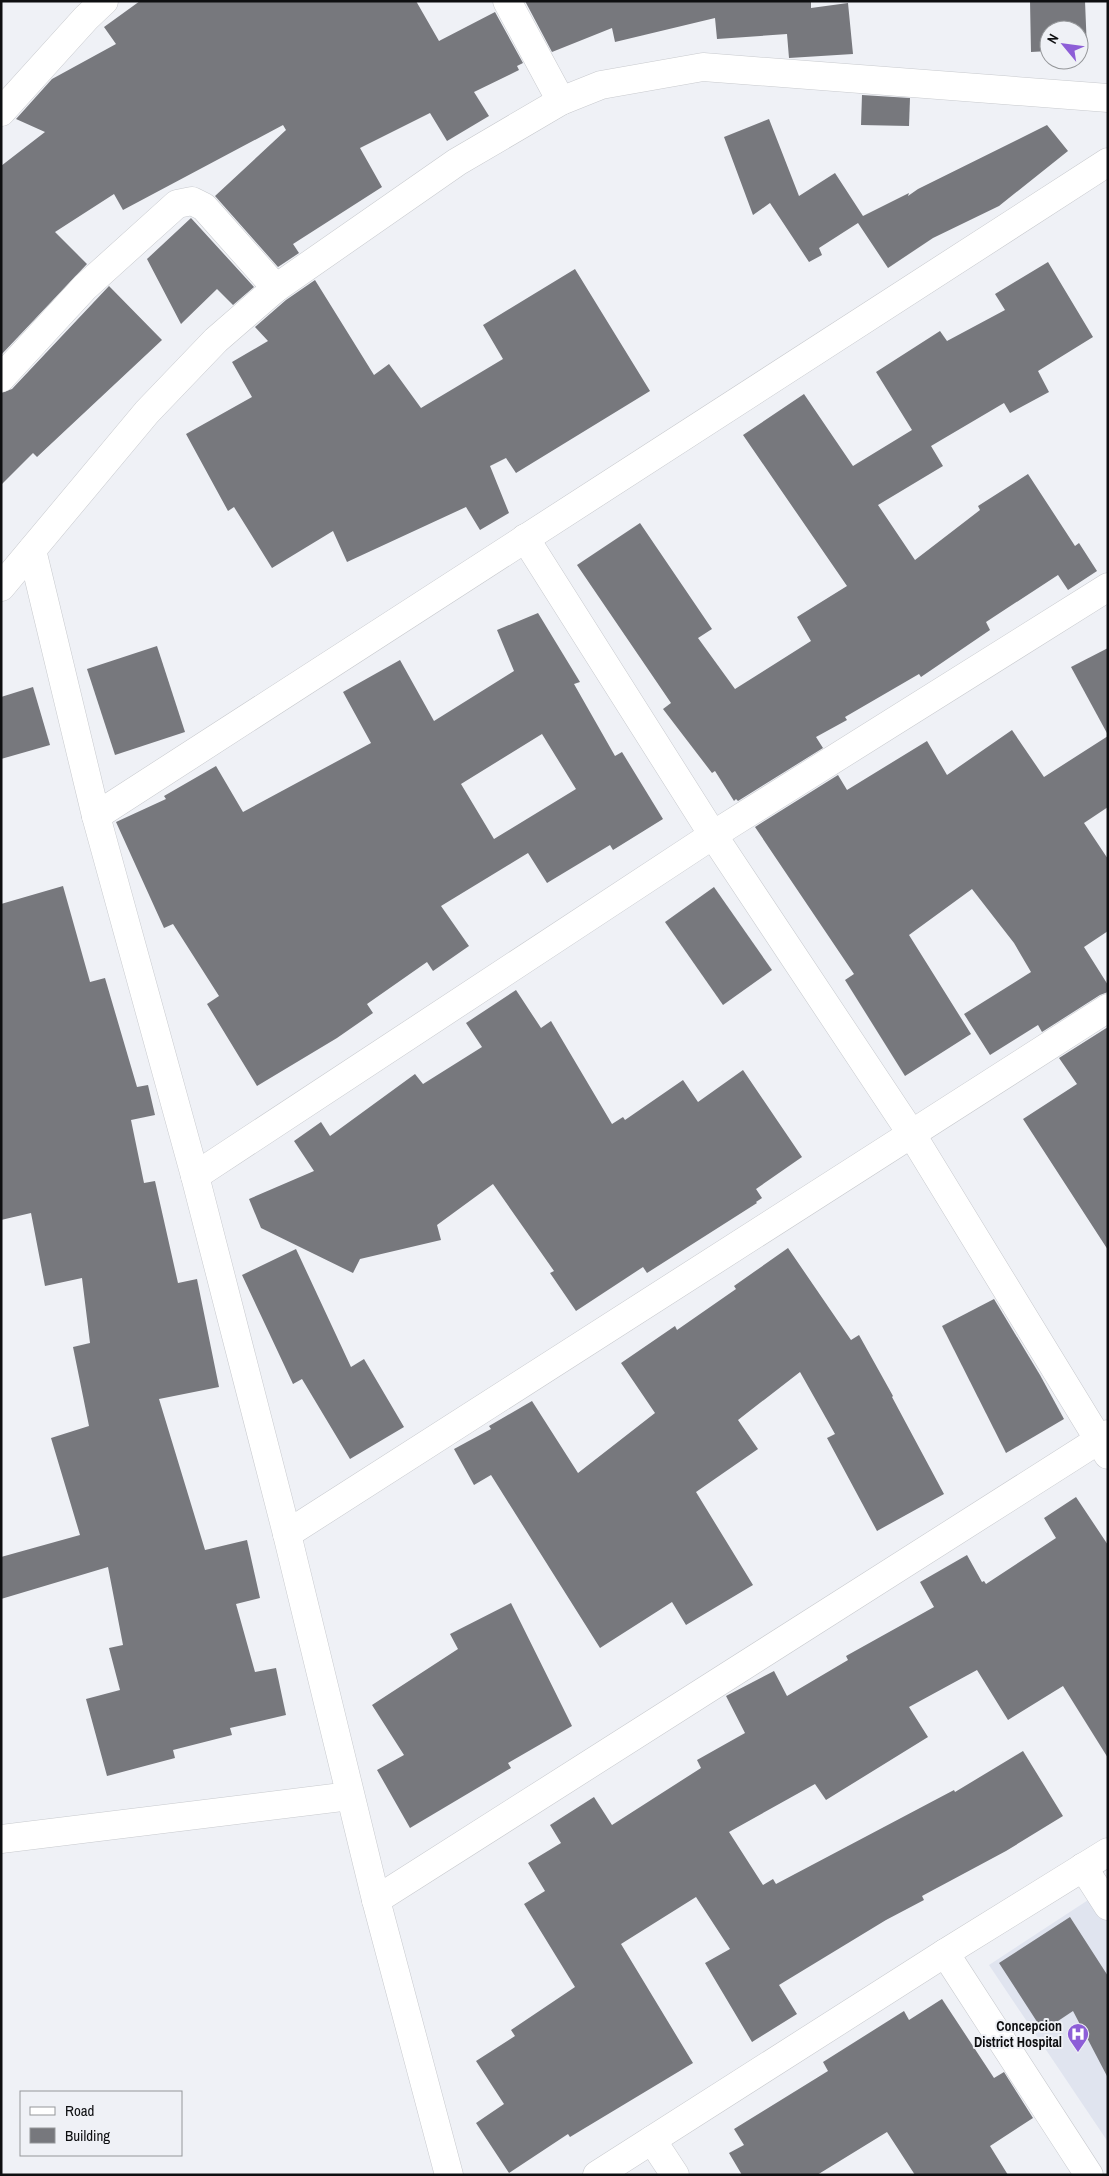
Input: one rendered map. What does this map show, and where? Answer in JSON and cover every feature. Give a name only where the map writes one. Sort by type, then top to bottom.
[{"type":"street","points":[[1,112],[86,18],[104,1]]},
{"type":"street","points":[[507,1],[562,101]]},
{"type":"street","points":[[1,587],[147,412],[216,340],[276,288],[457,162],[562,101],[601,85],[703,67],[1108,98]]},
{"type":"street","points":[[96,816],[1108,162]]},
{"type":"street","points":[[1,378],[85,287],[177,204],[192,201],[204,207],[276,288]]},
{"type":"street","points":[[376,1900],[1105,1443],[910,1133],[712,835],[525,538]]},
{"type":"street","points":[[32,550],[96,816],[195,1176],[287,1534],[376,1900],[449,2175]]},
{"type":"street","points":[[195,1176],[712,835],[1108,587]]},
{"type":"street","points":[[287,1534],[910,1133],[1108,1008]]},
{"type":"street","points":[[2,1836],[350,1796]]},
{"type":"street","points":[[597,2175],[945,1953],[1108,1852]]},
{"type":"street","points":[[1083,1867],[1108,1906]]},
{"type":"street","points":[[945,1953],[1089,2175]]},
{"type":"street","points":[[652,2140],[675,2175]]},
{"type":"shaded area","name":"Concepcion District Hospital","points":[[1108,1887],[1108,2142],[989,1965]]},
{"type":"building","points":[[140,1],[416,1],[439,41],[495,12],[523,63],[517,66],[519,70],[474,92],[489,116],[447,141],[430,113],[360,148],[382,187],[293,244],[299,253],[278,267],[215,196],[286,130],[283,125],[123,210],[114,194],[55,232],[87,264],[1,355],[1,166],[45,132],[16,119],[52,79],[116,44],[104,27]]},
{"type":"building","points":[[525,1],[811,1],[811,8],[848,3],[853,54],[789,58],[787,34],[717,39],[715,18],[615,42],[612,28],[552,52]]},
{"type":"building","points":[[1030,1],[1085,1],[1086,20],[1039,20],[1039,52],[1031,52]]},
{"type":"building","points":[[862,95],[910,98],[909,126],[861,125]]},
{"type":"building","points":[[769,119],[799,196],[835,173],[863,216],[909,193],[908,196],[918,189],[1047,125],[1068,151],[999,206],[933,238],[888,268],[858,223],[819,248],[822,255],[809,262],[770,203],[753,215],[724,137]]},
{"type":"building","points":[[191,218],[254,287],[233,305],[217,289],[181,324],[147,259]]},
{"type":"building","points":[[1048,262],[1093,337],[1038,371],[1049,392],[1010,413],[1004,403],[931,446],[943,466],[878,505],[915,560],[980,510],[978,506],[1028,474],[1075,546],[1079,543],[1097,571],[1068,590],[1058,575],[986,622],[990,630],[921,677],[919,674],[845,717],[847,720],[816,737],[823,748],[738,801],[736,799],[734,801],[715,771],[712,773],[663,709],[671,703],[577,565],[640,523],[712,629],[698,638],[735,689],[811,641],[797,617],[847,586],[743,435],[804,394],[853,466],[912,430],[876,372],[940,331],[947,341],[1005,310],[995,294]]},
{"type":"building","points":[[575,269],[650,391],[516,473],[506,458],[490,466],[509,513],[480,530],[466,507],[347,562],[333,531],[272,568],[234,507],[228,511],[186,434],[252,397],[232,362],[268,341],[255,327],[286,300],[315,280],[374,375],[389,364],[421,408],[503,359],[483,325]]},
{"type":"building","points":[[109,286],[162,340],[37,457],[33,453],[1,485],[1,393],[12,389]]},
{"type":"building","points":[[538,613],[580,682],[574,684],[615,756],[622,752],[663,819],[613,850],[610,845],[547,883],[528,853],[441,906],[469,946],[433,971],[427,962],[367,1004],[373,1013],[337,1038],[257,1086],[207,1004],[219,996],[173,924],[164,928],[116,822],[166,799],[164,796],[216,766],[243,812],[371,743],[343,692],[400,660],[434,721],[514,671],[497,630]],"holes":[[[542,734],[576,789],[494,839],[461,784]]]},
{"type":"building","points":[[157,646],[185,732],[115,755],[87,669]]},
{"type":"building","points":[[1108,648],[1108,735],[1071,667]]},
{"type":"building","points":[[33,687],[50,745],[1,759],[1,697]]},
{"type":"building","points":[[1012,730],[1044,777],[1108,736],[1108,807],[1084,823],[1108,859],[1108,931],[1084,947],[1108,985],[1108,992],[1100,995],[1042,1032],[1038,1025],[990,1055],[964,1014],[1031,972],[1014,943],[972,889],[909,935],[971,1034],[905,1076],[845,980],[854,974],[755,827],[838,775],[847,790],[927,741],[947,775]]},
{"type":"building","points":[[63,886],[90,982],[105,978],[137,1087],[148,1085],[155,1115],[131,1120],[144,1183],[155,1181],[178,1283],[197,1279],[219,1387],[159,1399],[205,1550],[247,1540],[260,1598],[236,1604],[255,1672],[276,1668],[286,1715],[230,1728],[232,1735],[173,1750],[175,1758],[107,1776],[86,1699],[120,1690],[109,1648],[123,1645],[108,1567],[1,1599],[1,1557],[80,1535],[51,1438],[89,1426],[73,1347],[90,1343],[82,1278],[45,1286],[31,1213],[1,1220],[1,904]]},
{"type":"building","points":[[714,887],[772,970],[723,1005],[665,922]]},
{"type":"building","points":[[516,990],[541,1028],[551,1021],[612,1124],[623,1117],[625,1120],[683,1080],[698,1102],[743,1070],[802,1157],[756,1189],[762,1198],[757,1203],[647,1273],[643,1267],[576,1311],[550,1273],[554,1271],[493,1184],[437,1225],[441,1240],[360,1259],[353,1273],[261,1228],[249,1199],[314,1171],[294,1141],[321,1122],[330,1136],[415,1074],[423,1084],[482,1047],[466,1023]]},
{"type":"building","points":[[1108,1027],[1108,1250],[1023,1119],[1077,1084],[1059,1058]]},
{"type":"building","points":[[788,1248],[851,1340],[859,1335],[944,1494],[877,1531],[827,1438],[835,1434],[800,1372],[738,1420],[758,1449],[696,1492],[753,1585],[686,1625],[672,1602],[600,1648],[491,1475],[474,1485],[454,1449],[491,1429],[489,1426],[532,1401],[578,1473],[655,1413],[621,1363],[675,1326],[677,1330],[736,1289],[734,1286]]},
{"type":"building","points":[[296,1249],[351,1367],[364,1359],[404,1427],[350,1459],[302,1379],[293,1384],[242,1275]]},
{"type":"building","points":[[994,1299],[1064,1419],[1006,1453],[942,1326]]},
{"type":"building","points":[[1076,1497],[1108,1545],[1108,1758],[1063,1686],[1008,1720],[977,1670],[909,1707],[928,1737],[826,1800],[815,1784],[729,1832],[763,1885],[773,1879],[776,1884],[954,1790],[955,1792],[1023,1751],[1063,1816],[1006,1851],[922,1896],[924,1900],[886,1920],[779,1985],[797,2014],[752,2042],[705,1963],[730,1949],[696,1897],[621,1944],[693,2063],[570,2137],[568,2134],[509,2173],[476,2123],[504,2104],[476,2061],[515,2036],[511,2030],[575,1987],[524,1904],[545,1891],[528,1863],[561,1843],[550,1825],[594,1797],[612,1825],[701,1768],[697,1760],[745,1733],[726,1696],[774,1671],[787,1696],[848,1660],[846,1656],[934,1607],[920,1582],[967,1555],[982,1582],[984,1581],[986,1584],[1056,1538],[1044,1518]]},
{"type":"building","points":[[511,1603],[572,1726],[508,1763],[511,1768],[410,1828],[377,1770],[404,1755],[372,1705],[458,1649],[450,1634]]},
{"type":"building","points":[[1070,1917],[1108,1976],[1108,2078],[1073,2011],[1043,2031],[999,1963]]},
{"type":"building","points":[[942,1999],[994,2078],[1004,2072],[1033,2118],[990,2146],[1008,2175],[915,2175],[887,2132],[817,2175],[742,2175],[729,2153],[744,2145],[734,2129],[828,2071],[823,2062],[904,2011],[909,2020]]},
{"type":"place","name":"Concepcion District Hospital","points":[[1078,2053]]}]
